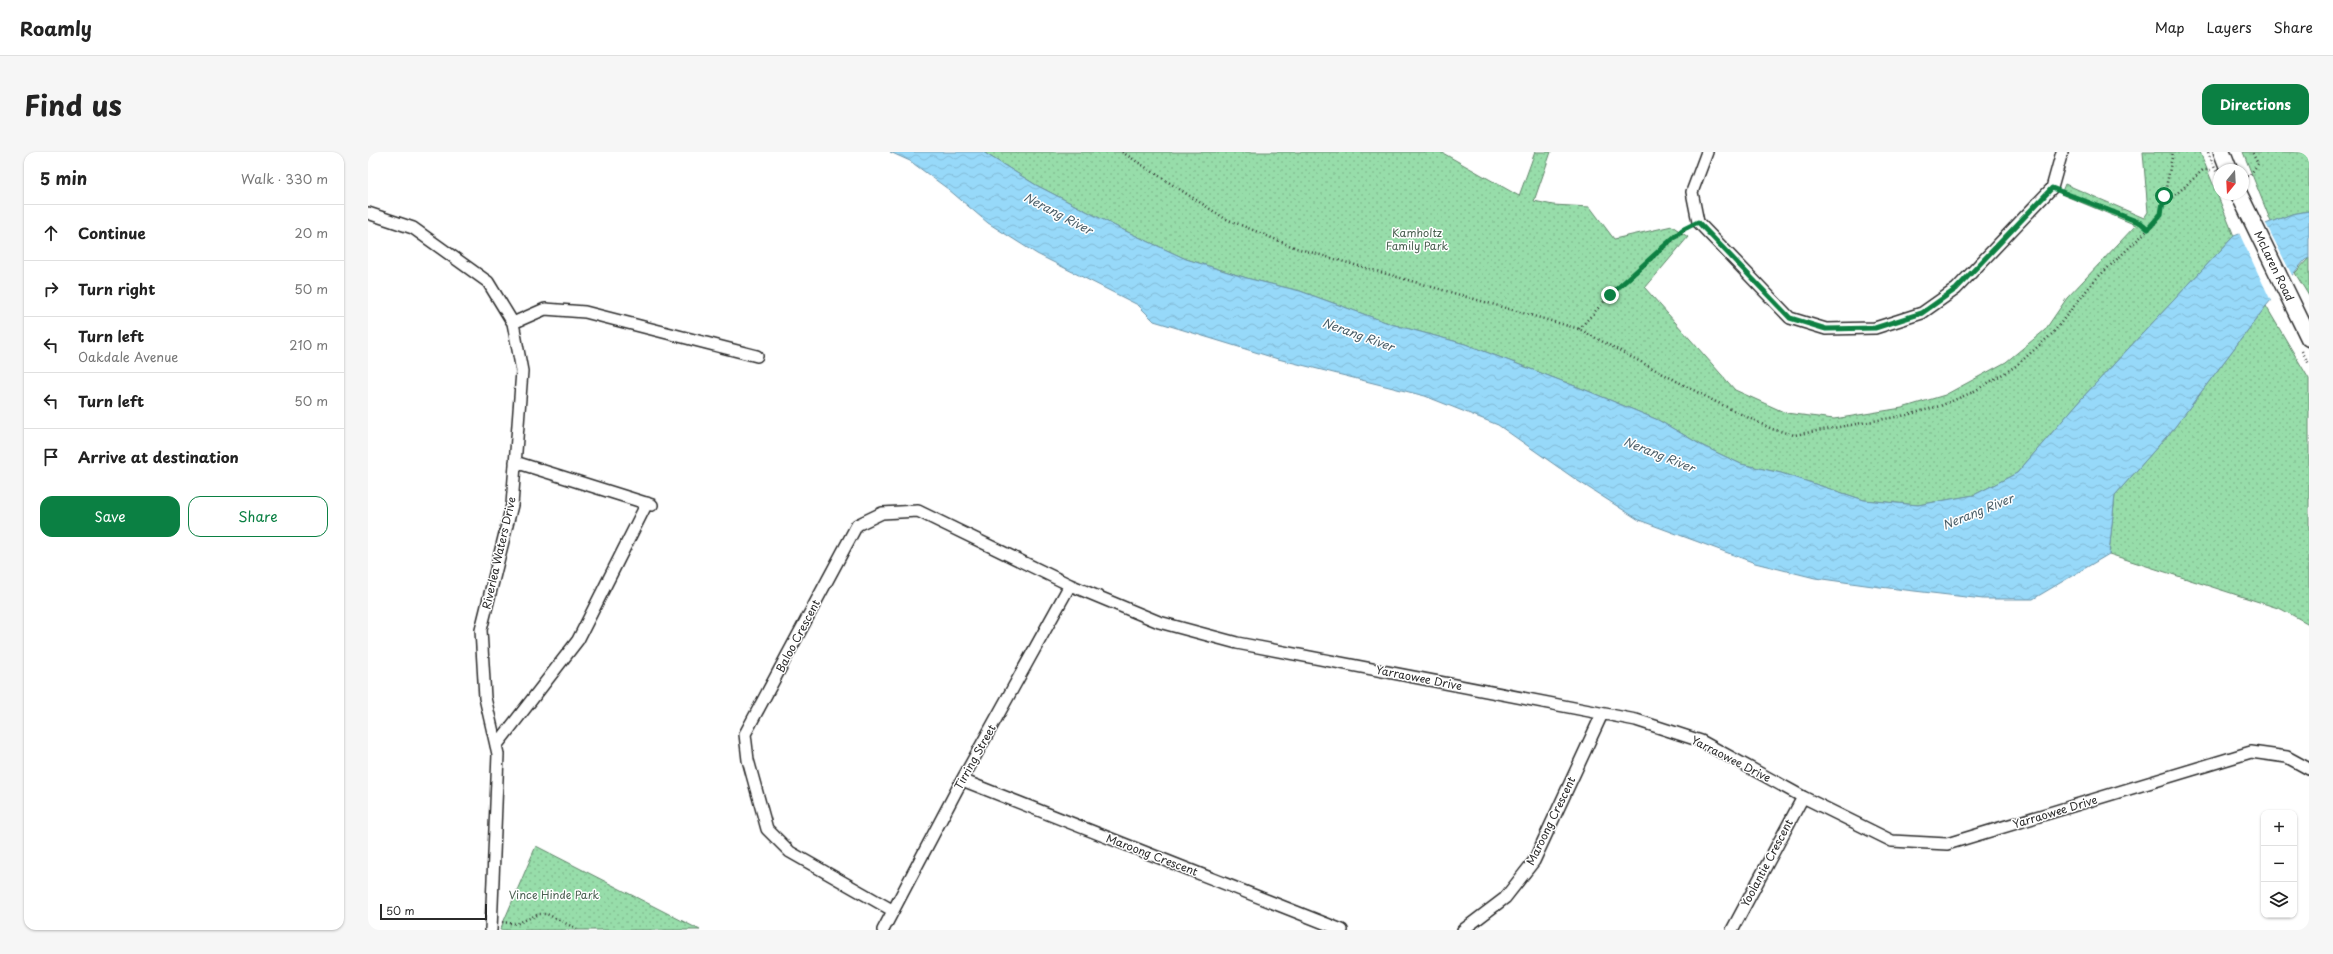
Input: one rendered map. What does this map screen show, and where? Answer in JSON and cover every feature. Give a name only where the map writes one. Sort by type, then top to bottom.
[{"type":"main road","points":[[2222,152],[2226,164]]},
{"type":"main road","name":"McLaren Road","points":[[2242,200],[2309,338]]},
{"type":"street","points":[[1707,152],[1692,192],[1698,222],[1790,318],[1826,329],[1875,328],[1922,313],[1956,289],[2052,188],[2062,152]]},
{"type":"street","name":"Riverlea Waters Drive","points":[[368,213],[412,228],[488,282],[513,323],[522,370],[512,505],[481,630],[485,698],[498,754],[489,927]]},
{"type":"street","points":[[513,323],[545,309],[585,312],[757,356]]},
{"type":"street","points":[[496,746],[578,640],[649,504],[515,462]]},
{"type":"street","name":"Baloo Crescent","points":[[892,910],[790,852],[768,829],[748,760],[745,734],[853,532],[857,525],[882,513],[918,512],[1070,585]]},
{"type":"street","name":"Yarraowee Drive","points":[[1070,585],[1159,622],[1237,643],[1636,720],[1701,741],[1803,797],[1892,841],[1947,844],[2251,752],[2287,757],[2309,769]]},
{"type":"street","name":"Tirring Street","points":[[883,930],[892,910],[962,780],[1070,585]]},
{"type":"street","name":"Maroong Crescent","points":[[1463,930],[1505,898],[1534,861],[1602,714]]},
{"type":"street","name":"Maroong Crescent","points":[[962,780],[1342,930]]},
{"type":"street","name":"Yoolantie Crescent","points":[[1732,930],[1803,797]]},
{"type":"path","points":[[1122,152],[1224,218],[1296,248],[1579,329],[1714,401],[1772,429],[1794,435],[1836,429],[1940,406],[1973,392],[2016,366],[2052,334],[2094,281],[2148,229],[2161,214],[2173,152]]},
{"type":"path","points":[[2208,152],[2213,164]]},
{"type":"path","points":[[2249,176],[2258,164],[2252,152]]},
{"type":"path","points":[[2164,196],[2174,197],[2203,170],[2209,168],[2213,169]]},
{"type":"path","points":[[2052,188],[2141,223],[2148,229]]},
{"type":"path","points":[[1579,329],[1615,290],[1682,230],[1698,222]]},
{"type":"path","points":[[489,927],[516,924],[539,914],[547,914],[580,930]]},
{"type":"green space","name":"Kamholtz Family Park","points":[[983,152],[1441,152],[1519,196],[1535,152],[1551,152],[1534,201],[1553,205],[1590,207],[1614,239],[1672,226],[1688,237],[1645,288],[1735,390],[1786,413],[1834,419],[1902,408],[1945,395],[2006,362],[2045,330],[2067,298],[2136,225],[2061,194],[2065,184],[2144,218],[2148,212],[2143,152],[2200,152],[2213,184],[2213,200],[2219,200],[2234,236],[2083,397],[2017,473],[1974,495],[1918,505],[1864,500],[1781,473],[1741,464],[1703,446],[1658,420],[1588,391],[1465,344],[1391,324],[1300,291],[1250,279],[1186,259],[1119,228],[1036,185]]},
{"type":"green space","points":[[2243,152],[2309,152],[2309,211],[2292,214],[2271,222]]},
{"type":"green space","points":[[2309,258],[2309,296],[2295,273]]},
{"type":"green space","points":[[2266,306],[2309,379],[2309,624],[2281,609],[2109,554],[2115,495],[2174,428]]},
{"type":"green space","name":"Vince Hinde Park","points":[[536,846],[700,930],[500,930]]},
{"type":"water","name":"Nerang River","points":[[890,152],[983,152],[1036,185],[1119,228],[1186,259],[1250,279],[1300,291],[1391,324],[1465,344],[1588,391],[1658,420],[1703,446],[1741,464],[1781,473],[1864,500],[1918,505],[1974,495],[2017,473],[2083,397],[2234,236],[2292,214],[2309,211],[2309,258],[2305,260],[2266,306],[2174,428],[2115,495],[2109,554],[2033,599],[1983,599],[1815,578],[1755,563],[1639,520],[1578,481],[1498,425],[1425,396],[1278,359],[1154,321],[1138,305],[1037,254],[988,223],[948,189],[910,161]]},
{"type":"pier","points":[[2265,222],[2293,277],[2272,303],[2239,233]]},
{"type":"route","points":[[1610,295],[1682,230],[1698,222],[1790,318],[1826,329],[1875,328],[1922,313],[1956,289],[2052,188],[2141,223],[2148,229],[2156,222],[2161,214],[2164,196]]}]
